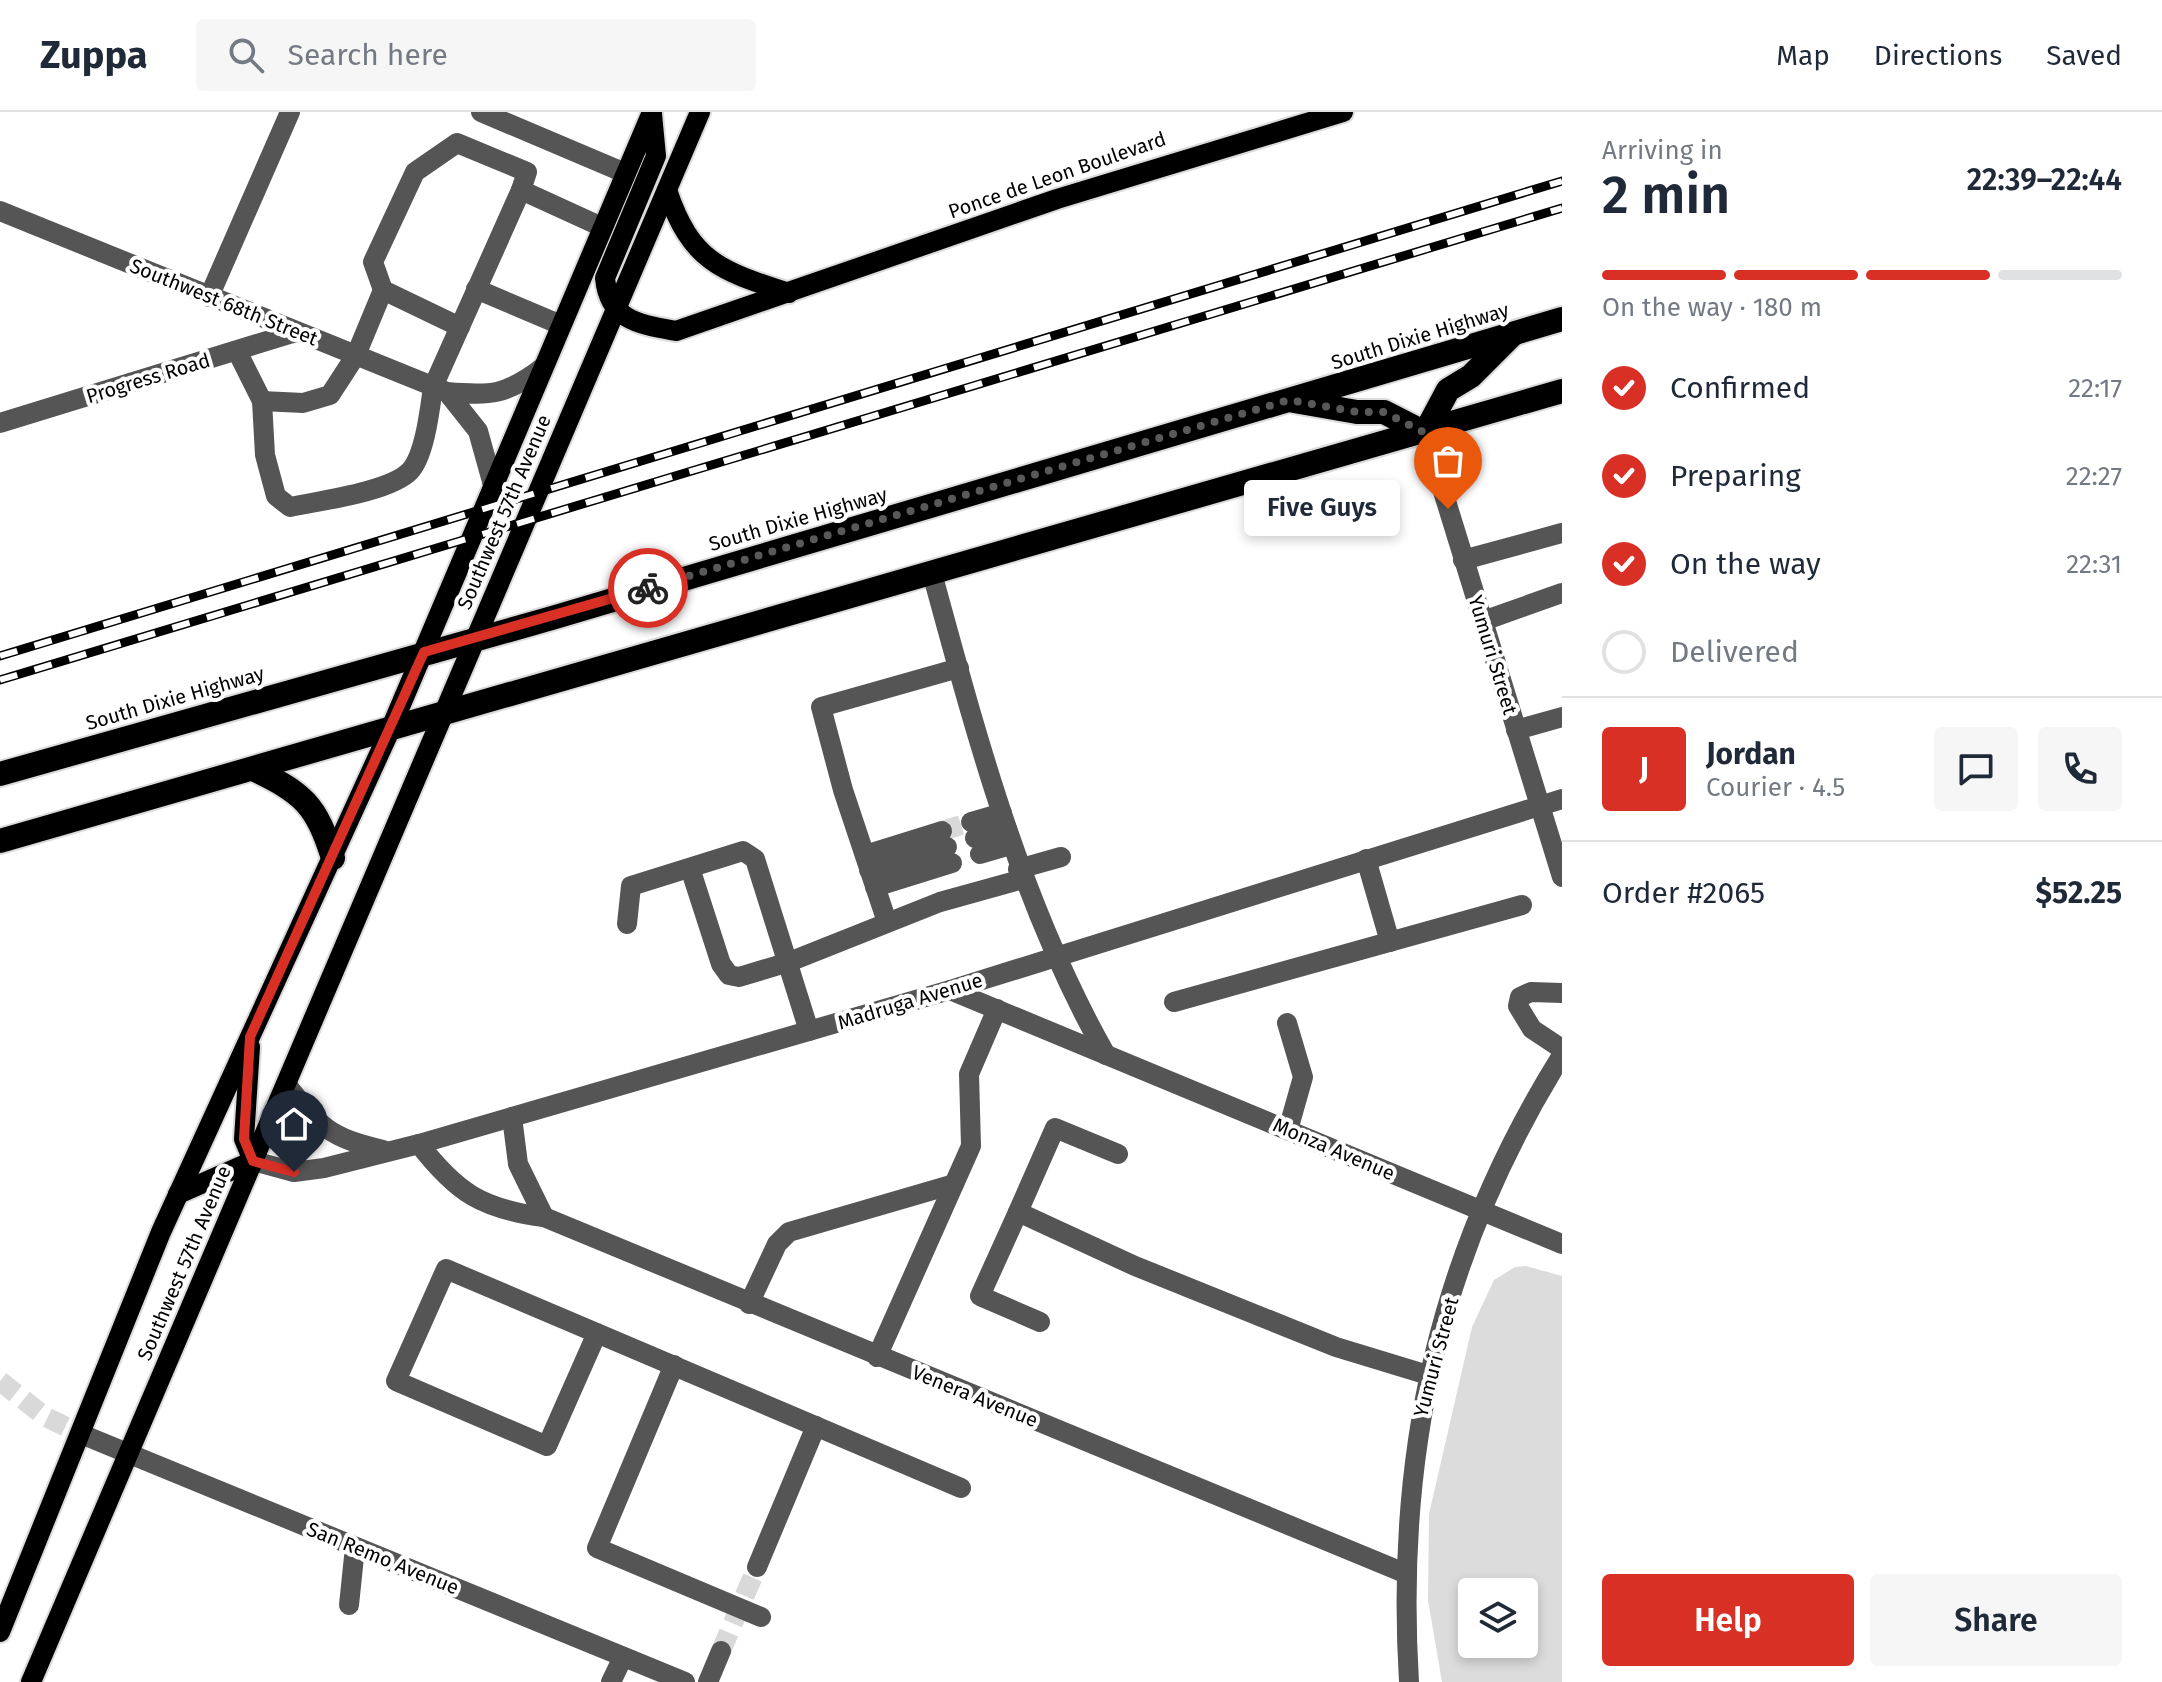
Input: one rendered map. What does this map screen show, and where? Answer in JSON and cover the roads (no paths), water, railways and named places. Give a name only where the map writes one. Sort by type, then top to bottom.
[{"type":"highway","name":"South Dixie Highway","points":[[0,774],[476,638],[1562,319]]},
{"type":"highway","points":[[1425,433],[1448,390],[1471,376],[1514,333]]},
{"type":"highway","points":[[0,841],[1425,433],[1562,391]]},
{"type":"highway","points":[[1289,400],[1357,412],[1384,412],[1425,433]]},
{"type":"highway","points":[[253,769],[291,787],[309,801],[323,827],[333,858]]},
{"type":"main road","name":"Southwest 57th Avenue","points":[[31,1682],[700,112]]},
{"type":"main road","name":"Ponce de Leon Boulevard","points":[[616,311],[647,326],[676,331],[1057,199],[1343,112]]},
{"type":"main road","name":"Southwest 57th Avenue","points":[[0,1632],[178,1194],[391,728],[652,113]]},
{"type":"main road","points":[[616,311],[607,299],[605,278],[656,156],[652,113]]},
{"type":"main road","points":[[667,190],[680,225],[706,258],[728,272],[789,293]]},
{"type":"main road","points":[[178,1194],[253,1161],[244,1139],[250,1037]]},
{"type":"street","points":[[209,297],[290,112]]},
{"type":"street","points":[[483,112],[625,173]]},
{"type":"street","points":[[237,351],[262,401],[265,455],[276,496],[290,507],[396,481],[412,470],[460,327],[527,172],[457,143],[415,172],[373,262],[383,290],[356,355],[330,395],[303,403],[262,401]]},
{"type":"street","points":[[521,190],[602,227]]},
{"type":"street","name":"Southwest 68th Street","points":[[0,211],[440,389],[496,395],[518,386],[542,368]]},
{"type":"street","points":[[476,289],[561,325]]},
{"type":"street","points":[[383,290],[460,327]]},
{"type":"street","name":"Progress Road","points":[[0,423],[296,332]]},
{"type":"street","name":"Southwest 68th Street","points":[[440,389],[478,431],[493,485]]},
{"type":"street","name":"Yumuri Street","points":[[1425,433],[1562,877]]},
{"type":"street","points":[[1463,560],[1562,533]]},
{"type":"street","points":[[932,573],[1021,874],[1075,1000],[1106,1055]]},
{"type":"street","points":[[1483,621],[1562,593]]},
{"type":"street","points":[[887,922],[821,707],[959,668]]},
{"type":"street","points":[[1516,730],[1562,717]]},
{"type":"street","name":"Madruga Avenue","points":[[253,1161],[294,1172],[324,1168],[383,1150],[419,1144],[950,990],[1562,799]]},
{"type":"street","points":[[1007,829],[976,838],[1007,829]]},
{"type":"street","points":[[870,871],[947,847],[870,871]]},
{"type":"street","points":[[627,924],[631,886],[743,851],[750,854],[755,859],[809,1031]]},
{"type":"street","points":[[690,868],[721,964],[729,975],[739,977],[789,962],[1061,857]]},
{"type":"street","points":[[1366,859],[1390,942]]},
{"type":"street","points":[[1174,1002],[1522,905]]},
{"type":"street","name":"Monza Avenue","points":[[950,990],[1562,1244]]},
{"type":"street","points":[[1562,993],[1531,992],[1520,997],[1518,1006],[1532,1029],[1562,1049]]},
{"type":"street","points":[[877,1357],[971,1146],[969,1074],[997,1009]]},
{"type":"street","points":[[1287,1023],[1303,1077],[1288,1130]]},
{"type":"street","name":"Yumuri Street","points":[[1409,1682],[1409,1501],[1428,1375],[1481,1210],[1505,1155],[1562,1055]]},
{"type":"street","points":[[286,1084],[319,1125],[337,1137],[383,1150]]},
{"type":"street","points":[[512,1117],[518,1164],[544,1217]]},
{"type":"street","points":[[1040,1322],[980,1296],[1055,1128],[1118,1154]]},
{"type":"street","name":"Venera Avenue","points":[[419,1144],[436,1166],[471,1198],[502,1211],[544,1217],[1407,1574]]},
{"type":"street","points":[[749,1304],[777,1244],[789,1232],[954,1184]]},
{"type":"street","points":[[1018,1212],[1135,1266],[1336,1347],[1428,1375]]},
{"type":"street","points":[[597,1333],[547,1446],[396,1381],[446,1269],[674,1365],[961,1488]]},
{"type":"street","points":[[674,1365],[597,1548],[761,1617]]},
{"type":"street","points":[[757,1567],[816,1426]]},
{"type":"street","name":"San Remo Avenue","points":[[81,1434],[685,1682]]},
{"type":"street","points":[[349,1605],[355,1547]]},
{"type":"street","points":[[708,1682],[721,1651]]},
{"type":"street","points":[[611,1682],[623,1657]]},
{"type":"tunnel","points":[[942,831],[971,822]]},
{"type":"tunnel","points":[[0,1381],[44,1416],[81,1434]]},
{"type":"tunnel","points":[[721,1651],[757,1567]]},
{"type":"railway","points":[[0,656],[1562,181]]},
{"type":"railway","points":[[0,680],[1562,208]]},
{"type":"place","name":"Five Guys","points":[[1448,509]]}]
